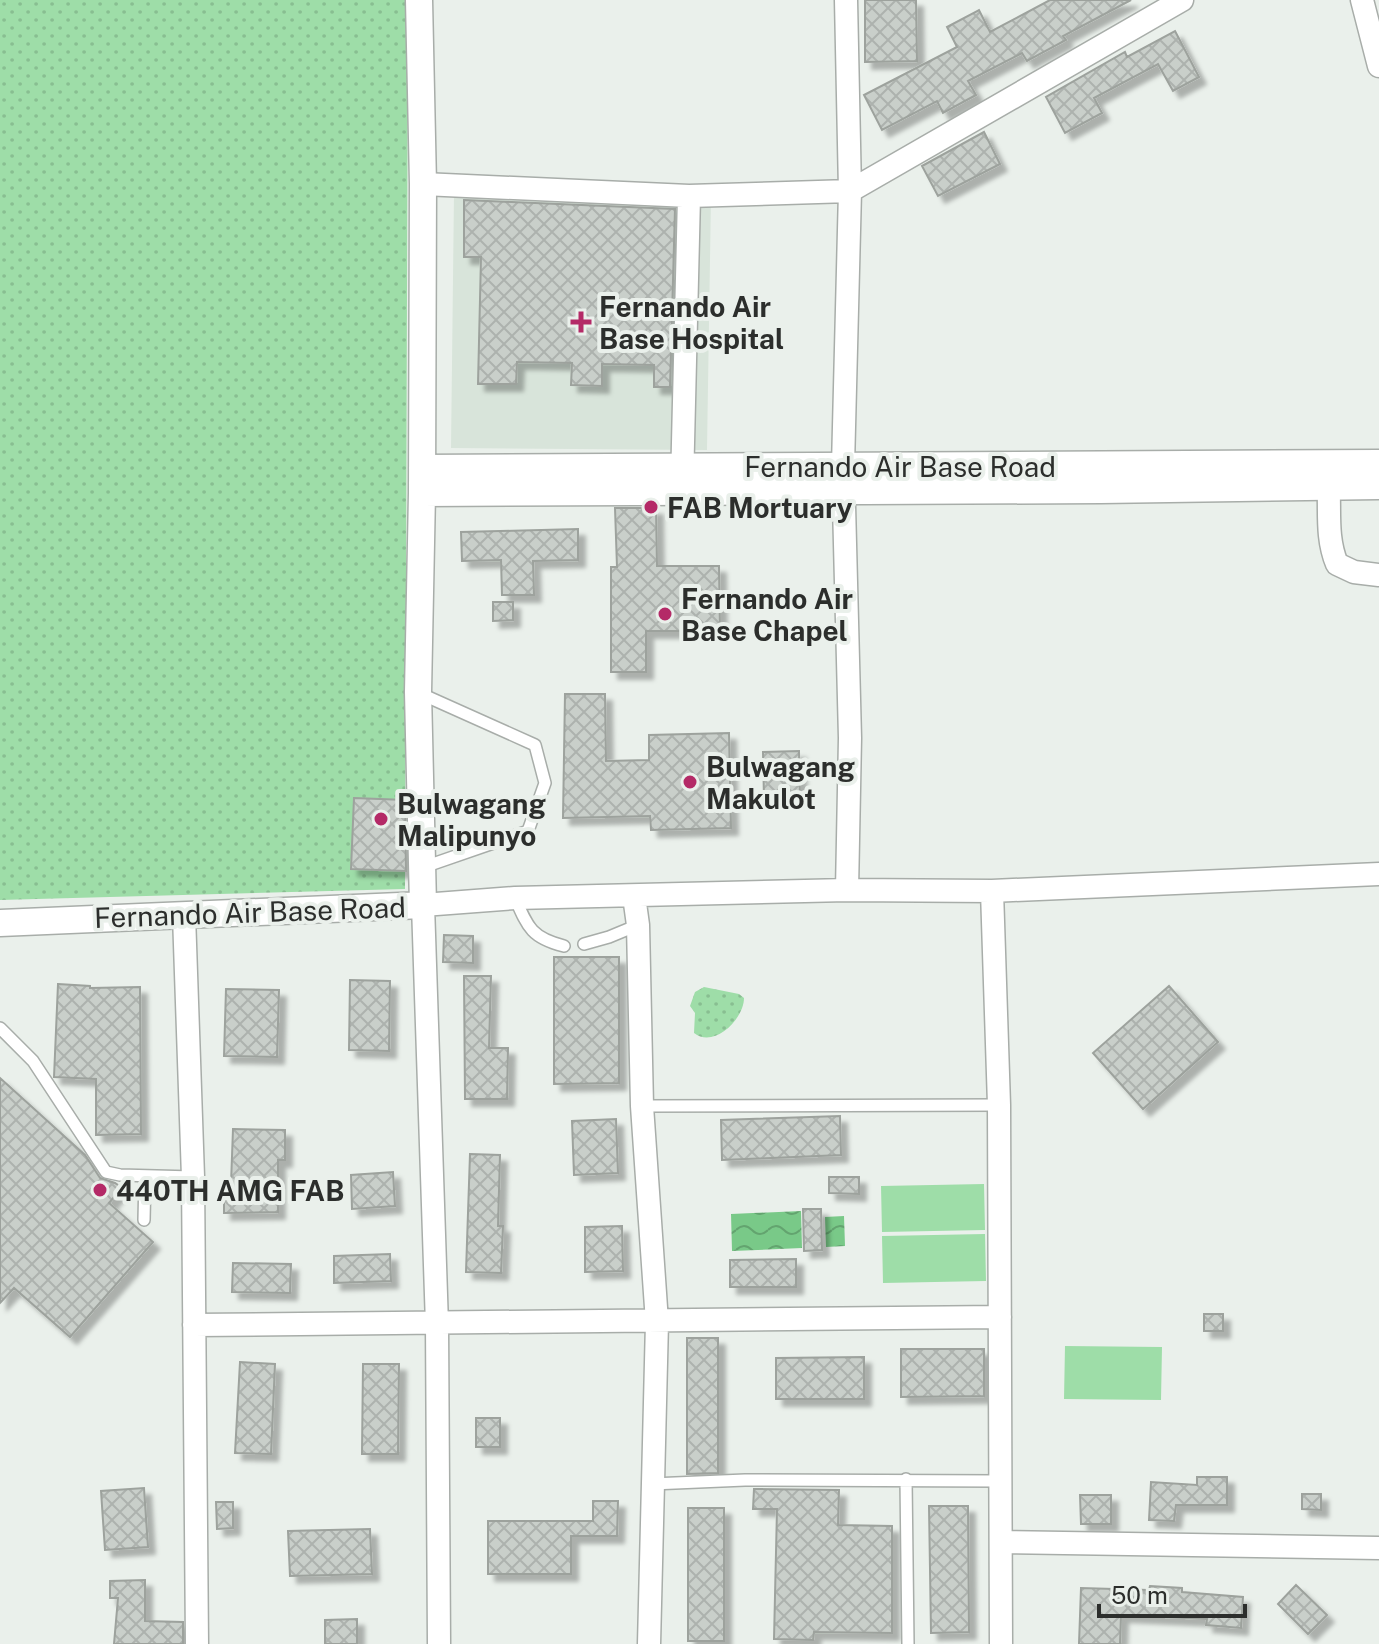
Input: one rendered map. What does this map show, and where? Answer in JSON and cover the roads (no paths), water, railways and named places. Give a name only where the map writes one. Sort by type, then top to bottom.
[{"type":"street","name":"Fernando Air Base Road","points":[[0,923],[423,905],[418,692],[423,184],[419,0]]},
{"type":"street","points":[[846,0],[850,191],[844,479],[850,738],[847,890]]},
{"type":"street","points":[[423,184],[689,196],[850,191],[1182,0]]},
{"type":"street","points":[[1362,0],[1379,66]]},
{"type":"street","points":[[682,480],[689,196]]},
{"type":"street","name":"Fernando Air Base Road","points":[[422,481],[1328,476],[1377,468]]},
{"type":"street","points":[[1328,476],[1331,549],[1337,564],[1354,572],[1379,575]]},
{"type":"street","points":[[439,1644],[437,1325],[423,905],[515,898],[847,890],[992,891],[1379,874]]},
{"type":"street","points":[[992,891],[999,1105],[1001,1644]]},
{"type":"street","points":[[634,896],[638,925],[642,1106],[657,1322],[649,1644]]},
{"type":"street","points":[[184,915],[193,1177],[197,1644]]},
{"type":"street","points":[[194,1325],[437,1325],[1000,1317]]},
{"type":"street","points":[[1001,1542],[1379,1548]]},
{"type":"lane","points":[[418,692],[535,745],[545,783],[528,831],[424,867]]},
{"type":"lane","points":[[515,898],[528,927],[543,941],[564,946]]},
{"type":"lane","points":[[584,944],[638,925]]},
{"type":"lane","points":[[0,1028],[33,1061],[106,1172],[193,1177]]},
{"type":"lane","points":[[642,1106],[999,1105]]},
{"type":"lane","points":[[144,1220],[145,1176]]},
{"type":"lane","points":[[906,1479],[908,1644]]},
{"type":"lane","points":[[652,1484],[745,1480],[999,1481]]},
{"type":"water","points":[[801,1211],[802,1248],[732,1251],[731,1214]]},
{"type":"water","points":[[844,1216],[845,1246],[826,1247],[825,1217]]},
{"type":"place","name":"Fernando Air Base Hospital","points":[[581,322]]},
{"type":"place","name":"FAB Mortuary","points":[[651,507]]},
{"type":"place","name":"Fernando Air Base Chapel","points":[[665,614]]},
{"type":"place","name":"Bulwagang Makulot","points":[[690,782]]},
{"type":"place","name":"Bulwagang Malipunyo","points":[[381,819]]},
{"type":"place","name":"440TH AMG FAB","points":[[100,1190]]}]
